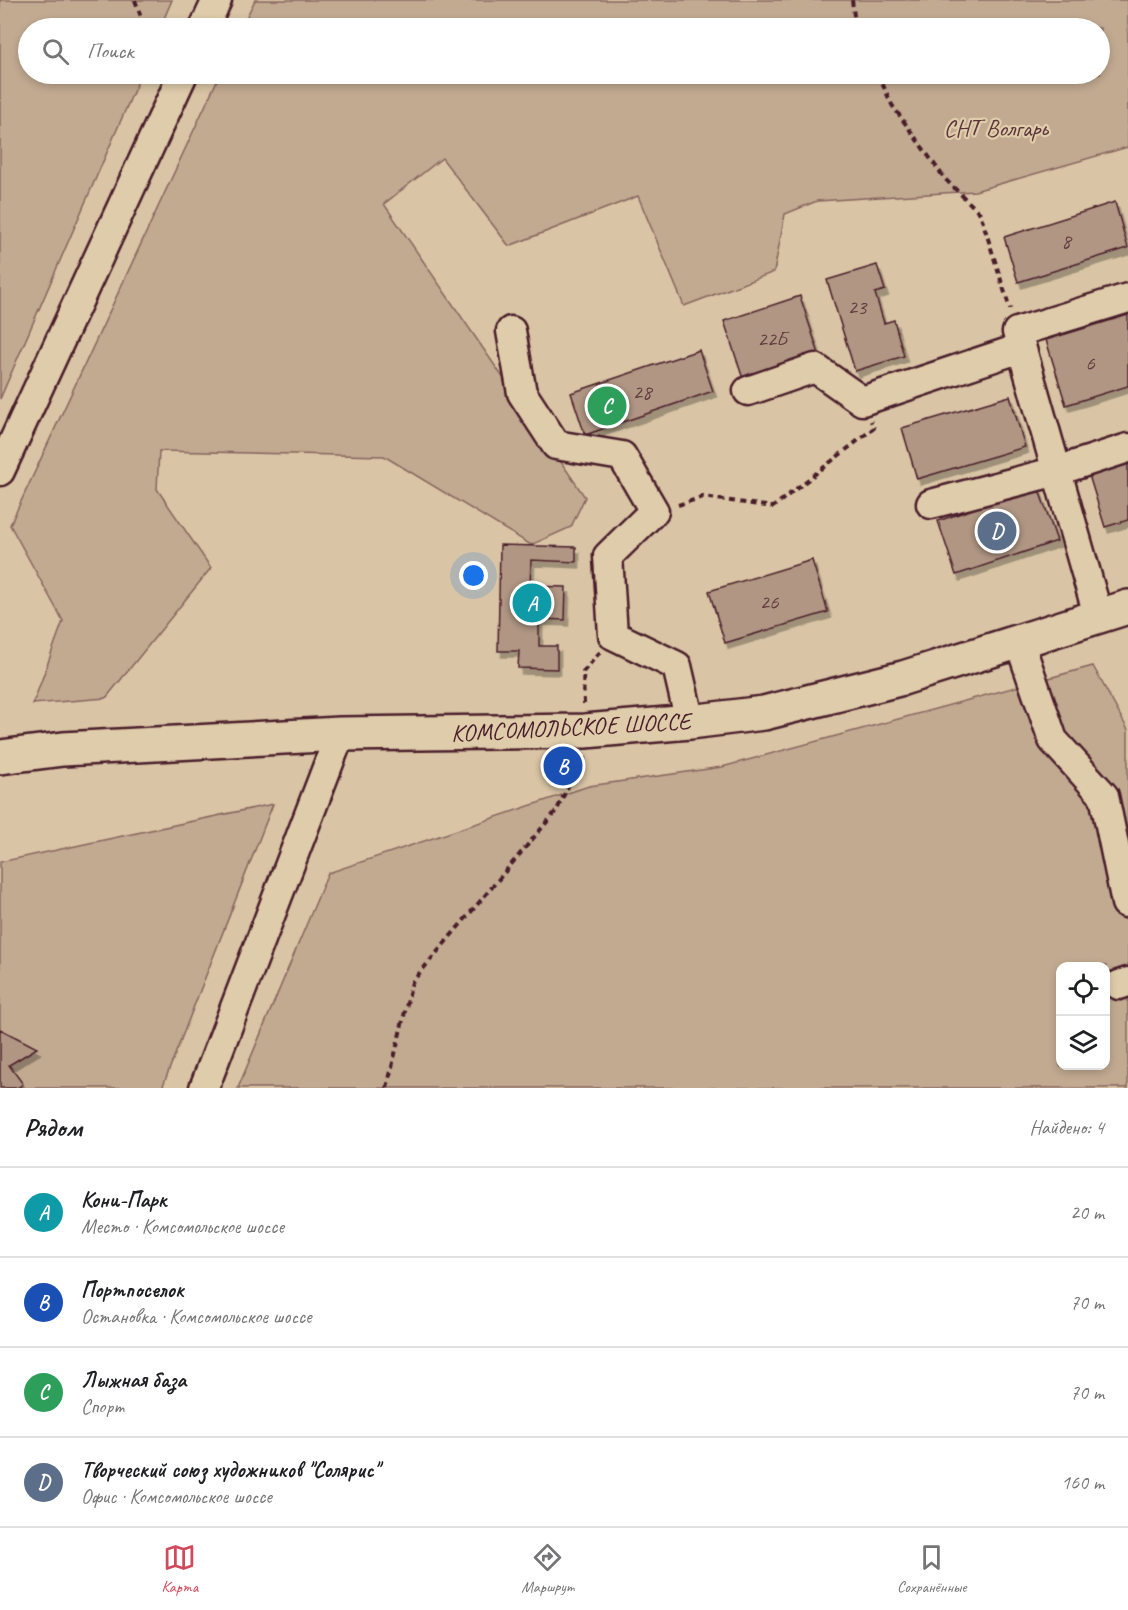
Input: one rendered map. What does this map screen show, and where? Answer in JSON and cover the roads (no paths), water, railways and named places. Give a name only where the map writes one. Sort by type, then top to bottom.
[{"type":"main road","name":"КОМСОМОЛЬСКОЕ ШОССЕ","points":[[0,757],[63,749],[340,734],[585,731],[764,713],[903,678],[1113,611]]},
{"type":"street","points":[[209,18],[217,0]]},
{"type":"street","points":[[0,471],[178,84]]},
{"type":"street","points":[[748,390],[814,368],[862,401],[1128,298]]},
{"type":"street","points":[[511,331],[522,393],[556,445],[622,456],[654,511],[608,556],[613,635],[676,666],[690,722]]},
{"type":"street","points":[[1019,340],[1057,471],[1113,611]]},
{"type":"street","points":[[932,504],[1057,471],[1128,448]]},
{"type":"street","points":[[1019,640],[1053,740],[1104,796],[1126,903]]},
{"type":"street","points":[[204,1088],[340,734]]},
{"type":"place","name":"Лыжная база","points":[[607,406]]},
{"type":"place","name":"Творческий союз художников \"Солярис\"","points":[[997,531]]},
{"type":"place","name":"Кони-Парк","points":[[532,603]]},
{"type":"place","name":"Портпоселок","points":[[563,766]]},
{"type":"park label","name":"СНТ Волгарь","points":[[996,128]]}]
